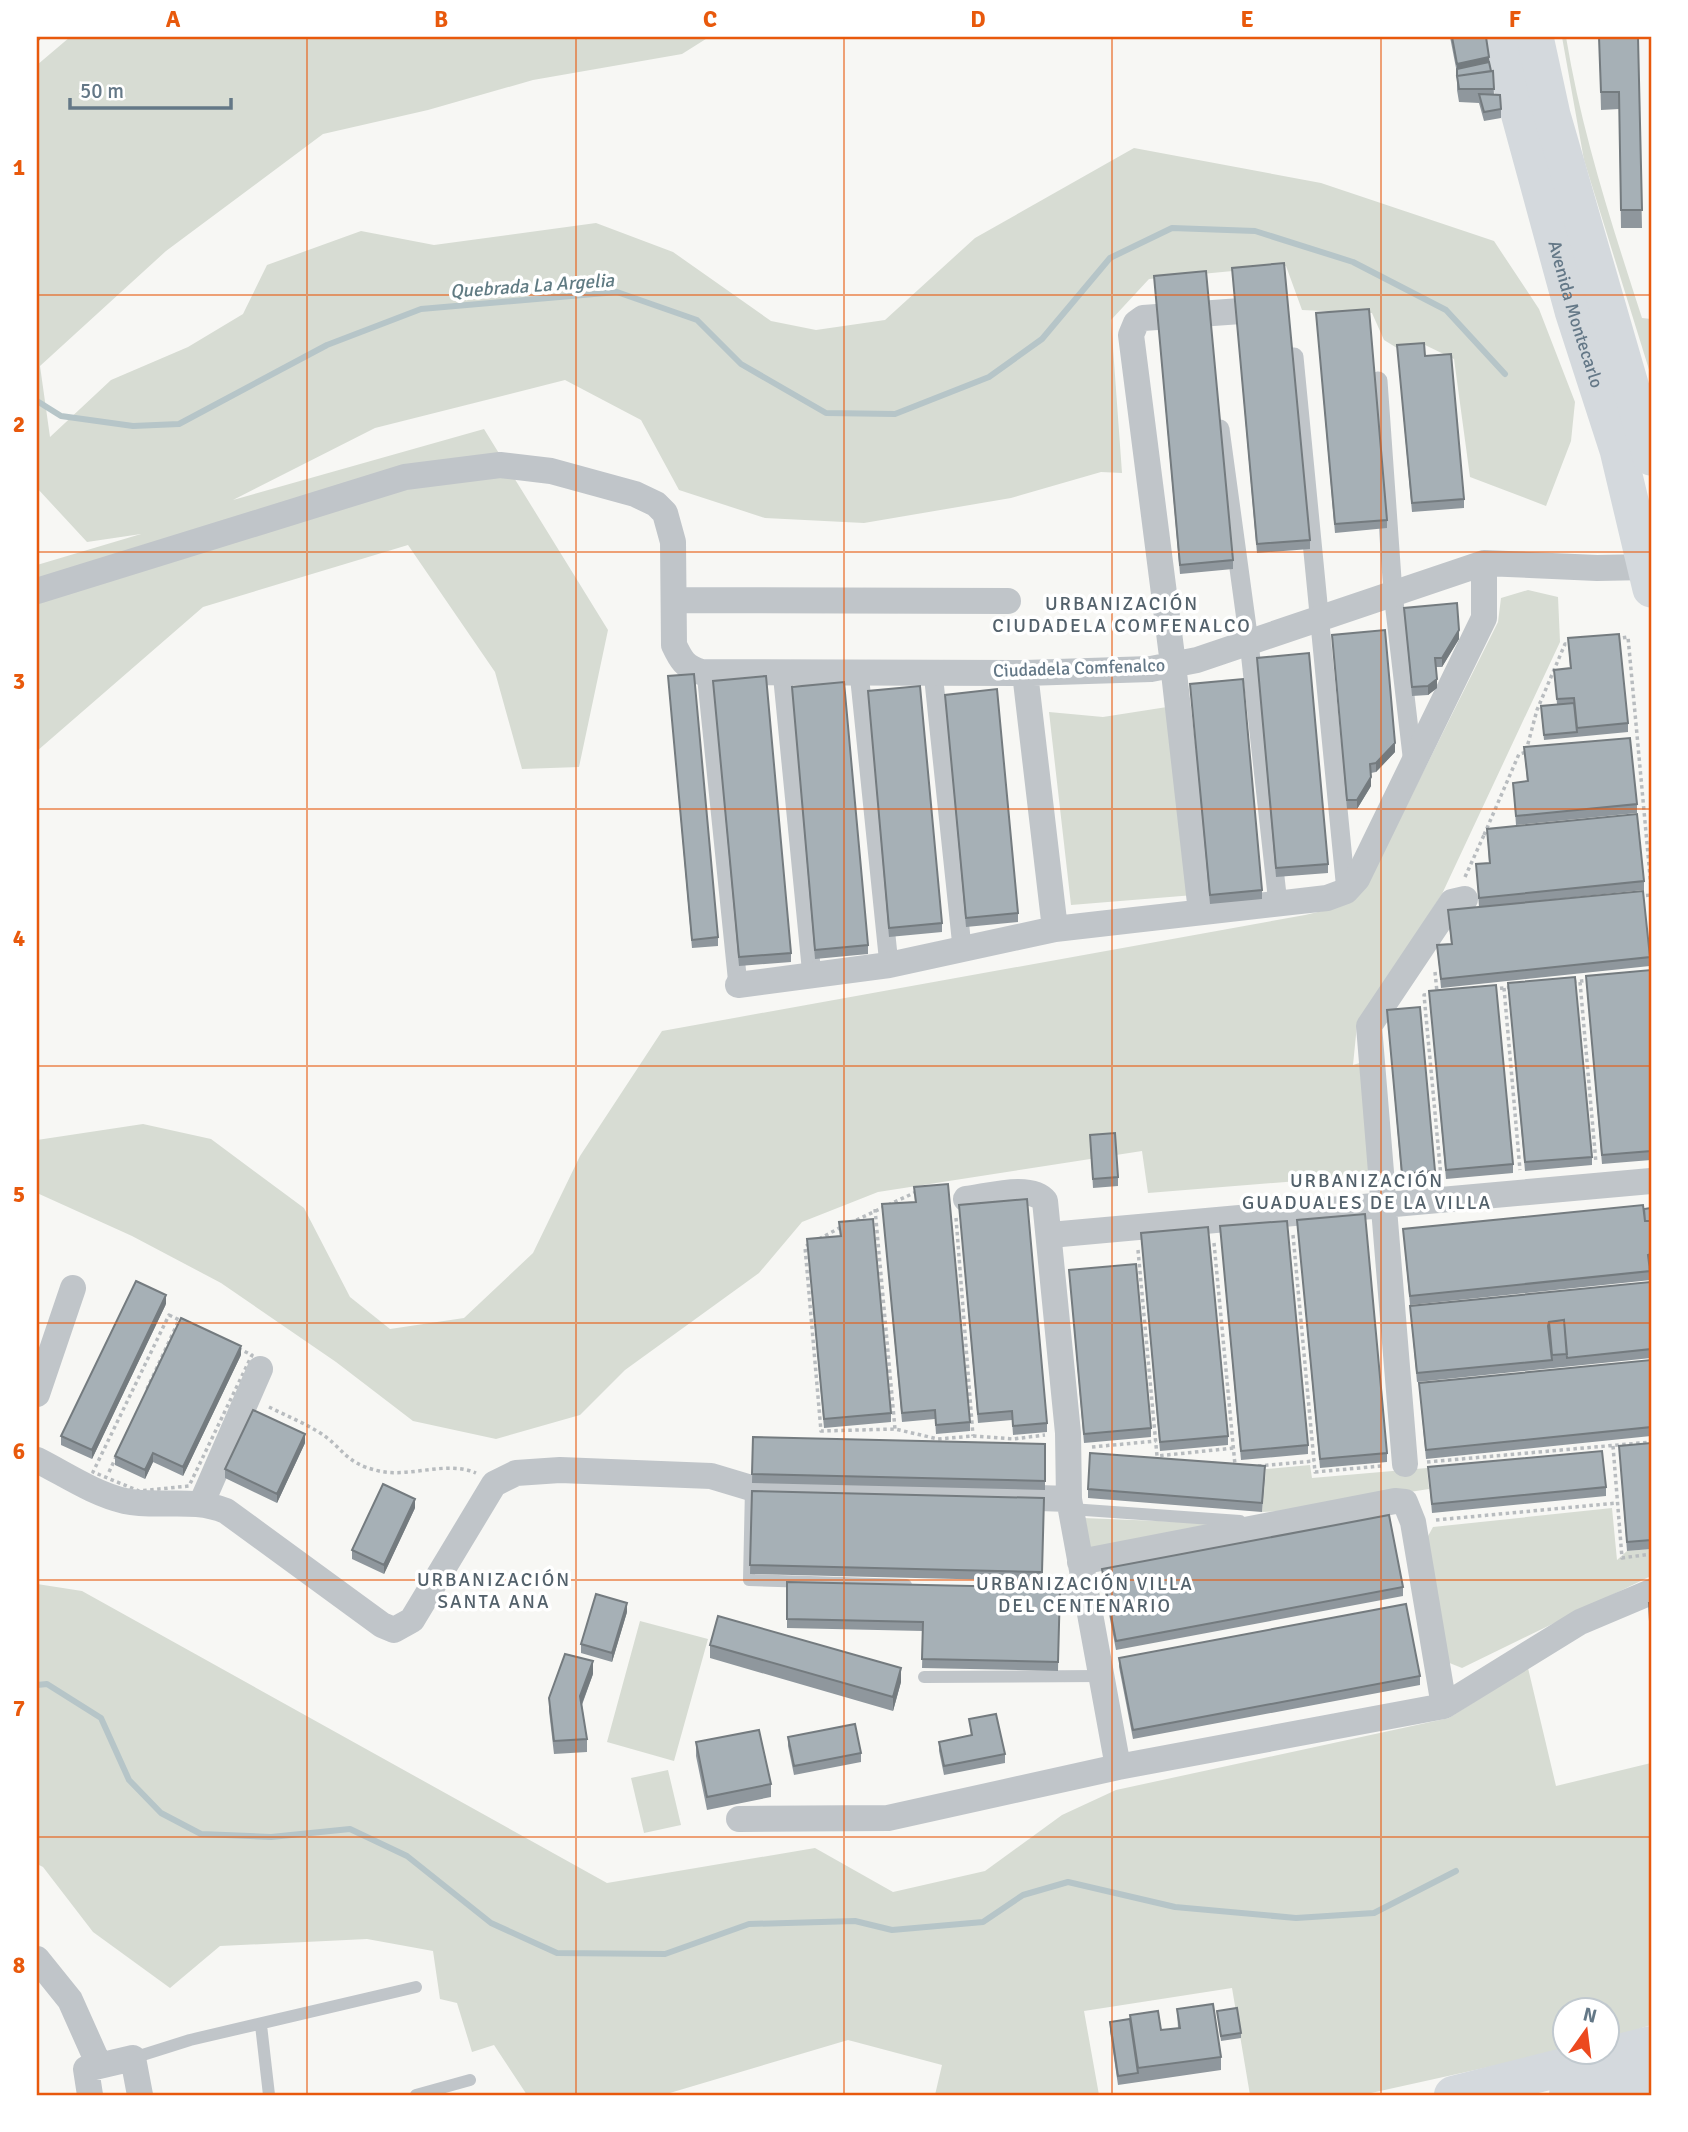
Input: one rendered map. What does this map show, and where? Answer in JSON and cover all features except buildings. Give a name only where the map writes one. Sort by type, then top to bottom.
[{"type":"main road","name":"Avenida Montecarlo","points":[[1502,37],[1506,65],[1573,311],[1618,450],[1650,578]]},
{"type":"main road","name":"Avenida Montecarlo","points":[[1535,37],[1552,116],[1651,457]]},
{"type":"main road","points":[[1452,2095],[1651,2045]]},
{"type":"main road","points":[[1568,2095],[1651,2073]]},
{"type":"street","points":[[1201,912],[1131,335],[1136,323],[1143,318],[1205,321],[1255,310]]},
{"type":"street","points":[[1294,357],[1346,891]]},
{"type":"street","points":[[1378,382],[1394,593],[1413,764]]},
{"type":"street","points":[[1217,410],[1249,642],[1278,904]]},
{"type":"street","points":[[37,591],[405,477],[500,465],[551,471],[635,494],[656,504],[665,513],[673,542],[674,645],[689,668],[706,672],[738,985],[889,965],[962,947],[1055,929],[1327,898],[1346,891],[1357,879],[1484,618],[1483,563]]},
{"type":"street","name":"Ciudadela Comfenalco","points":[[706,672],[1025,673],[1151,669],[1249,642],[1483,563],[1597,568],[1650,578]]},
{"type":"street","points":[[674,600],[1008,601]]},
{"type":"street","points":[[782,671],[812,976]]},
{"type":"street","points":[[859,671],[889,965]]},
{"type":"street","points":[[933,672],[962,947]]},
{"type":"street","points":[[1025,673],[1055,929]]},
{"type":"street","points":[[1405,1464],[1369,1026],[1452,902],[1465,899]]},
{"type":"street","points":[[1050,1235],[1651,1181]]},
{"type":"street","points":[[961,1207],[1023,1193],[1040,1195],[1045,1201],[1068,1441],[1070,1504],[1085,1590],[1103,1667],[1118,1768]]},
{"type":"street","points":[[37,1394],[72,1288]]},
{"type":"street","points":[[202,1502],[248,1397],[256,1362]]},
{"type":"street","points":[[37,1460],[97,1490],[127,1501],[202,1502],[226,1511],[382,1625],[394,1630],[412,1620],[494,1484],[516,1474],[560,1471],[711,1476],[751,1488],[1070,1504]]},
{"type":"street","points":[[1080,1562],[1402,1501],[1409,1506],[1413,1522],[1418,1602],[1444,1706]]},
{"type":"street","points":[[739,1819],[888,1818],[1118,1768],[1444,1706],[1580,1622],[1651,1592]]},
{"type":"street","points":[[37,1959],[70,2000],[99,2065]]},
{"type":"street","points":[[90,2095],[86,2068],[133,2058],[140,2095]]},
{"type":"lane","points":[[751,1488],[749,1580],[918,1585]]},
{"type":"lane","points":[[1070,1504],[1279,1524]]},
{"type":"lane","points":[[1030,1588],[1085,1590]]},
{"type":"lane","points":[[924,1677],[1103,1667]]},
{"type":"lane","points":[[133,2058],[190,2040],[416,1987]]},
{"type":"lane","points":[[261,2025],[269,2095]]},
{"type":"lane","points":[[416,2095],[470,2080]]},
{"type":"path","points":[[1603,640],[1628,637],[1651,887]]},
{"type":"path","points":[[1525,752],[1537,710],[1565,644],[1578,643]]},
{"type":"path","points":[[1625,744],[1638,743]]},
{"type":"path","points":[[1465,899],[1464,879],[1519,754],[1538,751]]},
{"type":"path","points":[[1632,819],[1645,817]]},
{"type":"path","points":[[1484,835],[1497,834]]},
{"type":"path","points":[[1637,896],[1651,895]]},
{"type":"path","points":[[1567,982],[1591,980]]},
{"type":"path","points":[[1580,981],[1597,1172]]},
{"type":"path","points":[[1491,989],[1517,987]]},
{"type":"path","points":[[1504,988],[1520,1179]]},
{"type":"path","points":[[1438,993],[1424,995],[1441,1186]]},
{"type":"path","points":[[922,1192],[911,1192],[805,1247],[821,1430],[895,1429],[938,1439],[973,1436],[1068,1441],[1156,1441]]},
{"type":"path","points":[[961,1207],[973,1436]]},
{"type":"path","points":[[875,1209],[895,1429]]},
{"type":"path","points":[[1291,1213],[1315,1472],[1651,1442]]},
{"type":"path","points":[[1212,1220],[1236,1468]]},
{"type":"path","points":[[1136,1227],[1157,1456],[1234,1448]]},
{"type":"path","points":[[93,1472],[169,1315],[256,1362]]},
{"type":"path","points":[[145,1392],[179,1320]]},
{"type":"path","points":[[248,1397],[319,1432],[344,1456],[361,1466],[393,1473],[472,1471],[494,1484]]},
{"type":"path","points":[[1613,1446],[1622,1558],[1651,1553]]},
{"type":"path","points":[[107,1477],[118,1453]]},
{"type":"path","points":[[1249,1467],[1314,1461]]},
{"type":"path","points":[[1413,1522],[1617,1503]]},
{"type":"shaded area","points":[[70,37],[709,37],[682,54],[533,80],[428,110],[323,134],[166,251],[40,366],[50,437],[111,380],[188,347],[243,314],[267,265],[361,231],[434,245],[596,223],[673,252],[771,321],[816,330],[885,320],[975,238],[1134,148],[1321,183],[1494,241],[1539,309],[1575,402],[1571,441],[1546,506],[1470,477],[1454,359],[1425,345],[1397,348],[1384,340],[1372,313],[1302,310],[1286,266],[1149,279],[1111,320],[1122,473],[1101,472],[1011,498],[864,523],[765,518],[679,490],[641,420],[565,380],[375,428],[233,500],[484,429],[608,630],[579,767],[522,769],[495,672],[408,545],[203,607],[37,751],[37,565],[141,534],[87,542],[37,488],[37,65]]},
{"type":"shaded area","points":[[1562,37],[1566,37],[1589,144],[1642,318],[1651,319],[1651,376],[1584,160]]},
{"type":"shaded area","points":[[1528,590],[1558,597],[1560,642],[1442,894],[1357,1025],[1353,1065],[1366,1061],[1374,1175],[1148,1193],[1142,1151],[878,1192],[802,1222],[759,1273],[625,1370],[580,1415],[496,1439],[413,1421],[336,1362],[221,1283],[132,1236],[37,1193],[37,1140],[143,1124],[211,1139],[304,1208],[350,1297],[390,1329],[464,1318],[533,1253],[580,1156],[662,1031],[1305,915],[1331,909],[1367,885],[1498,622],[1501,598]]},
{"type":"shaded area","points":[[1167,707],[1194,895],[1071,905],[1049,712],[1103,717]]},
{"type":"shaded area","points":[[1310,1465],[1312,1478],[1427,1468],[1429,1489],[1287,1511],[1262,1512],[1266,1469]]},
{"type":"shaded area","points":[[1612,1508],[1617,1560],[1627,1551],[1651,1549],[1651,1576],[1462,1668],[1447,1662],[1427,1538],[1433,1527]]},
{"type":"shaded area","points":[[1083,1518],[1209,1523],[1209,1527],[1088,1549]]},
{"type":"shaded area","points":[[37,1584],[82,1591],[607,1883],[815,1848],[893,1892],[985,1871],[1062,1815],[1116,1790],[1449,1718],[1528,1668],[1556,1786],[1651,1763],[1651,2025],[1622,2034],[1622,1996],[1552,1996],[1552,2053],[1362,2095],[1250,2095],[1232,1988],[1084,2011],[1099,2095],[935,2095],[942,2065],[848,2040],[663,2095],[527,2095],[494,2045],[472,2052],[457,2003],[440,1999],[433,1951],[367,1939],[220,1946],[170,1988],[93,1932],[43,1867],[37,1864]]},
{"type":"shaded area","points":[[640,1621],[708,1639],[674,1761],[607,1742]]},
{"type":"shaded area","points":[[668,1770],[681,1825],[644,1833],[631,1778]]},
{"type":"waterway","name":"Quebrada La Argelia","points":[[37,401],[61,416],[133,426],[179,424],[327,345],[421,309],[617,292],[697,320],[741,364],[826,413],[895,414],[989,377],[1042,339],[1110,258],[1172,228],[1255,231],[1353,262],[1446,310],[1505,374]]},
{"type":"waterway","points":[[37,1685],[47,1684],[101,1718],[129,1780],[161,1813],[201,1834],[271,1837],[350,1829],[407,1856],[491,1923],[557,1953],[665,1954],[749,1924],[855,1921],[892,1930],[983,1922],[1023,1895],[1068,1882],[1175,1907],[1296,1918],[1374,1913],[1456,1871]]},
{"type":"district","name":"URBANIZACIÓN CIUDADELA COMFENALCO","points":[[1122,614]]},
{"type":"district","name":"URBANIZACIÓN GUADUALES DE LA VILLA","points":[[1367,1191]]},
{"type":"district","name":"URBANIZACIÓN SANTA ANA","points":[[494,1590]]},
{"type":"district","name":"URBANIZACIÓN VILLA DEL CENTENARIO","points":[[1085,1594]]}]
